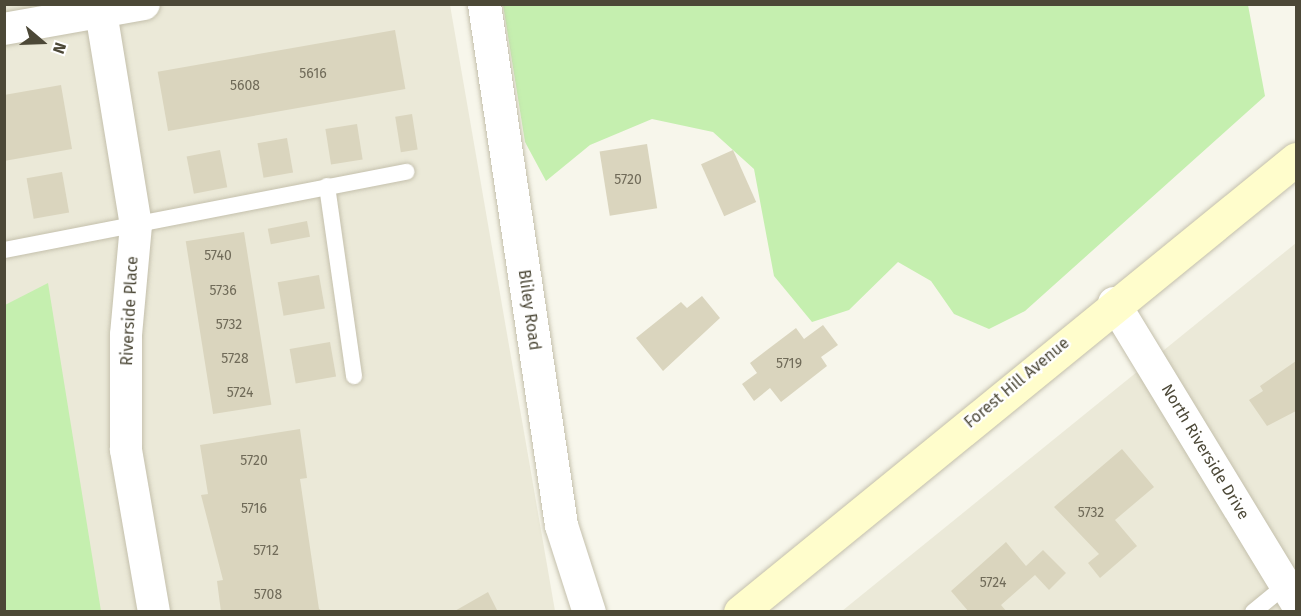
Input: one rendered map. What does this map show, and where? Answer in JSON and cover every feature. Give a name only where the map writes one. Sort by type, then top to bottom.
[{"type":"main road","name":"Forest Hill Avenue","points":[[740,612],[1114,303],[1296,159]]},
{"type":"street","points":[[4,29],[100,8],[144,4]]},
{"type":"street","name":"Bliley Road","points":[[484,4],[561,525],[589,612]]},
{"type":"street","name":"Riverside Place","points":[[100,8],[136,225],[126,335],[126,450],[154,612]]},
{"type":"street","name":"North Riverside Drive","points":[[1114,303],[1291,593]]},
{"type":"lane","points":[[4,250],[406,172]]},
{"type":"lane","points":[[327,186],[354,376]]},
{"type":"lane","points":[[1253,612],[1291,593]]},
{"type":"shaded area","points":[[4,5],[450,5],[555,611],[5,611]]},
{"type":"shaded area","points":[[1296,243],[1296,611],[842,611]]},
{"type":"green space","points":[[503,5],[1248,5],[1265,96],[1025,311],[989,329],[954,314],[931,281],[898,262],[849,310],[812,322],[774,276],[754,169],[713,132],[652,119],[590,145],[546,181],[525,142]]},
{"type":"green space","points":[[48,283],[101,611],[5,611],[5,305]]},
{"type":"building","points":[[395,30],[405,89],[168,131],[158,72]]},
{"type":"building","points":[[61,85],[72,149],[4,161],[4,95]]},
{"type":"building","points":[[412,114],[418,150],[401,152],[395,117]]},
{"type":"building","points":[[357,124],[363,160],[331,165],[325,129]]},
{"type":"building","points":[[287,138],[293,172],[264,178],[257,143]]},
{"type":"building","points":[[647,144],[657,208],[610,216],[600,152]]},
{"type":"building","points":[[220,150],[227,187],[194,194],[187,156]]},
{"type":"building","points":[[733,150],[756,202],[724,216],[701,164]]},
{"type":"building","points":[[62,172],[69,212],[34,219],[27,178]]},
{"type":"building","points":[[307,221],[310,237],[271,244],[268,229]]},
{"type":"building","points":[[244,232],[271,405],[213,414],[186,241]]},
{"type":"building","points":[[319,275],[325,308],[284,316],[278,282]]},
{"type":"building","points":[[702,296],[720,318],[663,371],[636,338],[681,302],[687,308]]},
{"type":"building","points":[[823,325],[838,345],[821,357],[827,366],[781,402],[770,388],[754,401],[742,384],[757,373],[750,363],[796,328],[804,339]]},
{"type":"building","points":[[330,342],[336,376],[296,384],[290,349]]},
{"type":"building","points":[[1296,361],[1296,411],[1267,426],[1249,400],[1263,391],[1260,386]]},
{"type":"building","points":[[300,429],[307,478],[300,479],[319,609],[324,612],[221,612],[217,581],[223,580],[201,495],[208,494],[200,445]]},
{"type":"building","points":[[1122,449],[1154,487],[1115,520],[1137,546],[1100,578],[1088,563],[1099,554],[1054,507]]},
{"type":"building","points":[[1006,542],[1026,566],[1043,550],[1066,573],[1049,590],[1035,575],[1001,605],[1007,612],[969,612],[951,591]]},
{"type":"building","points":[[488,592],[498,612],[453,612]]}]
